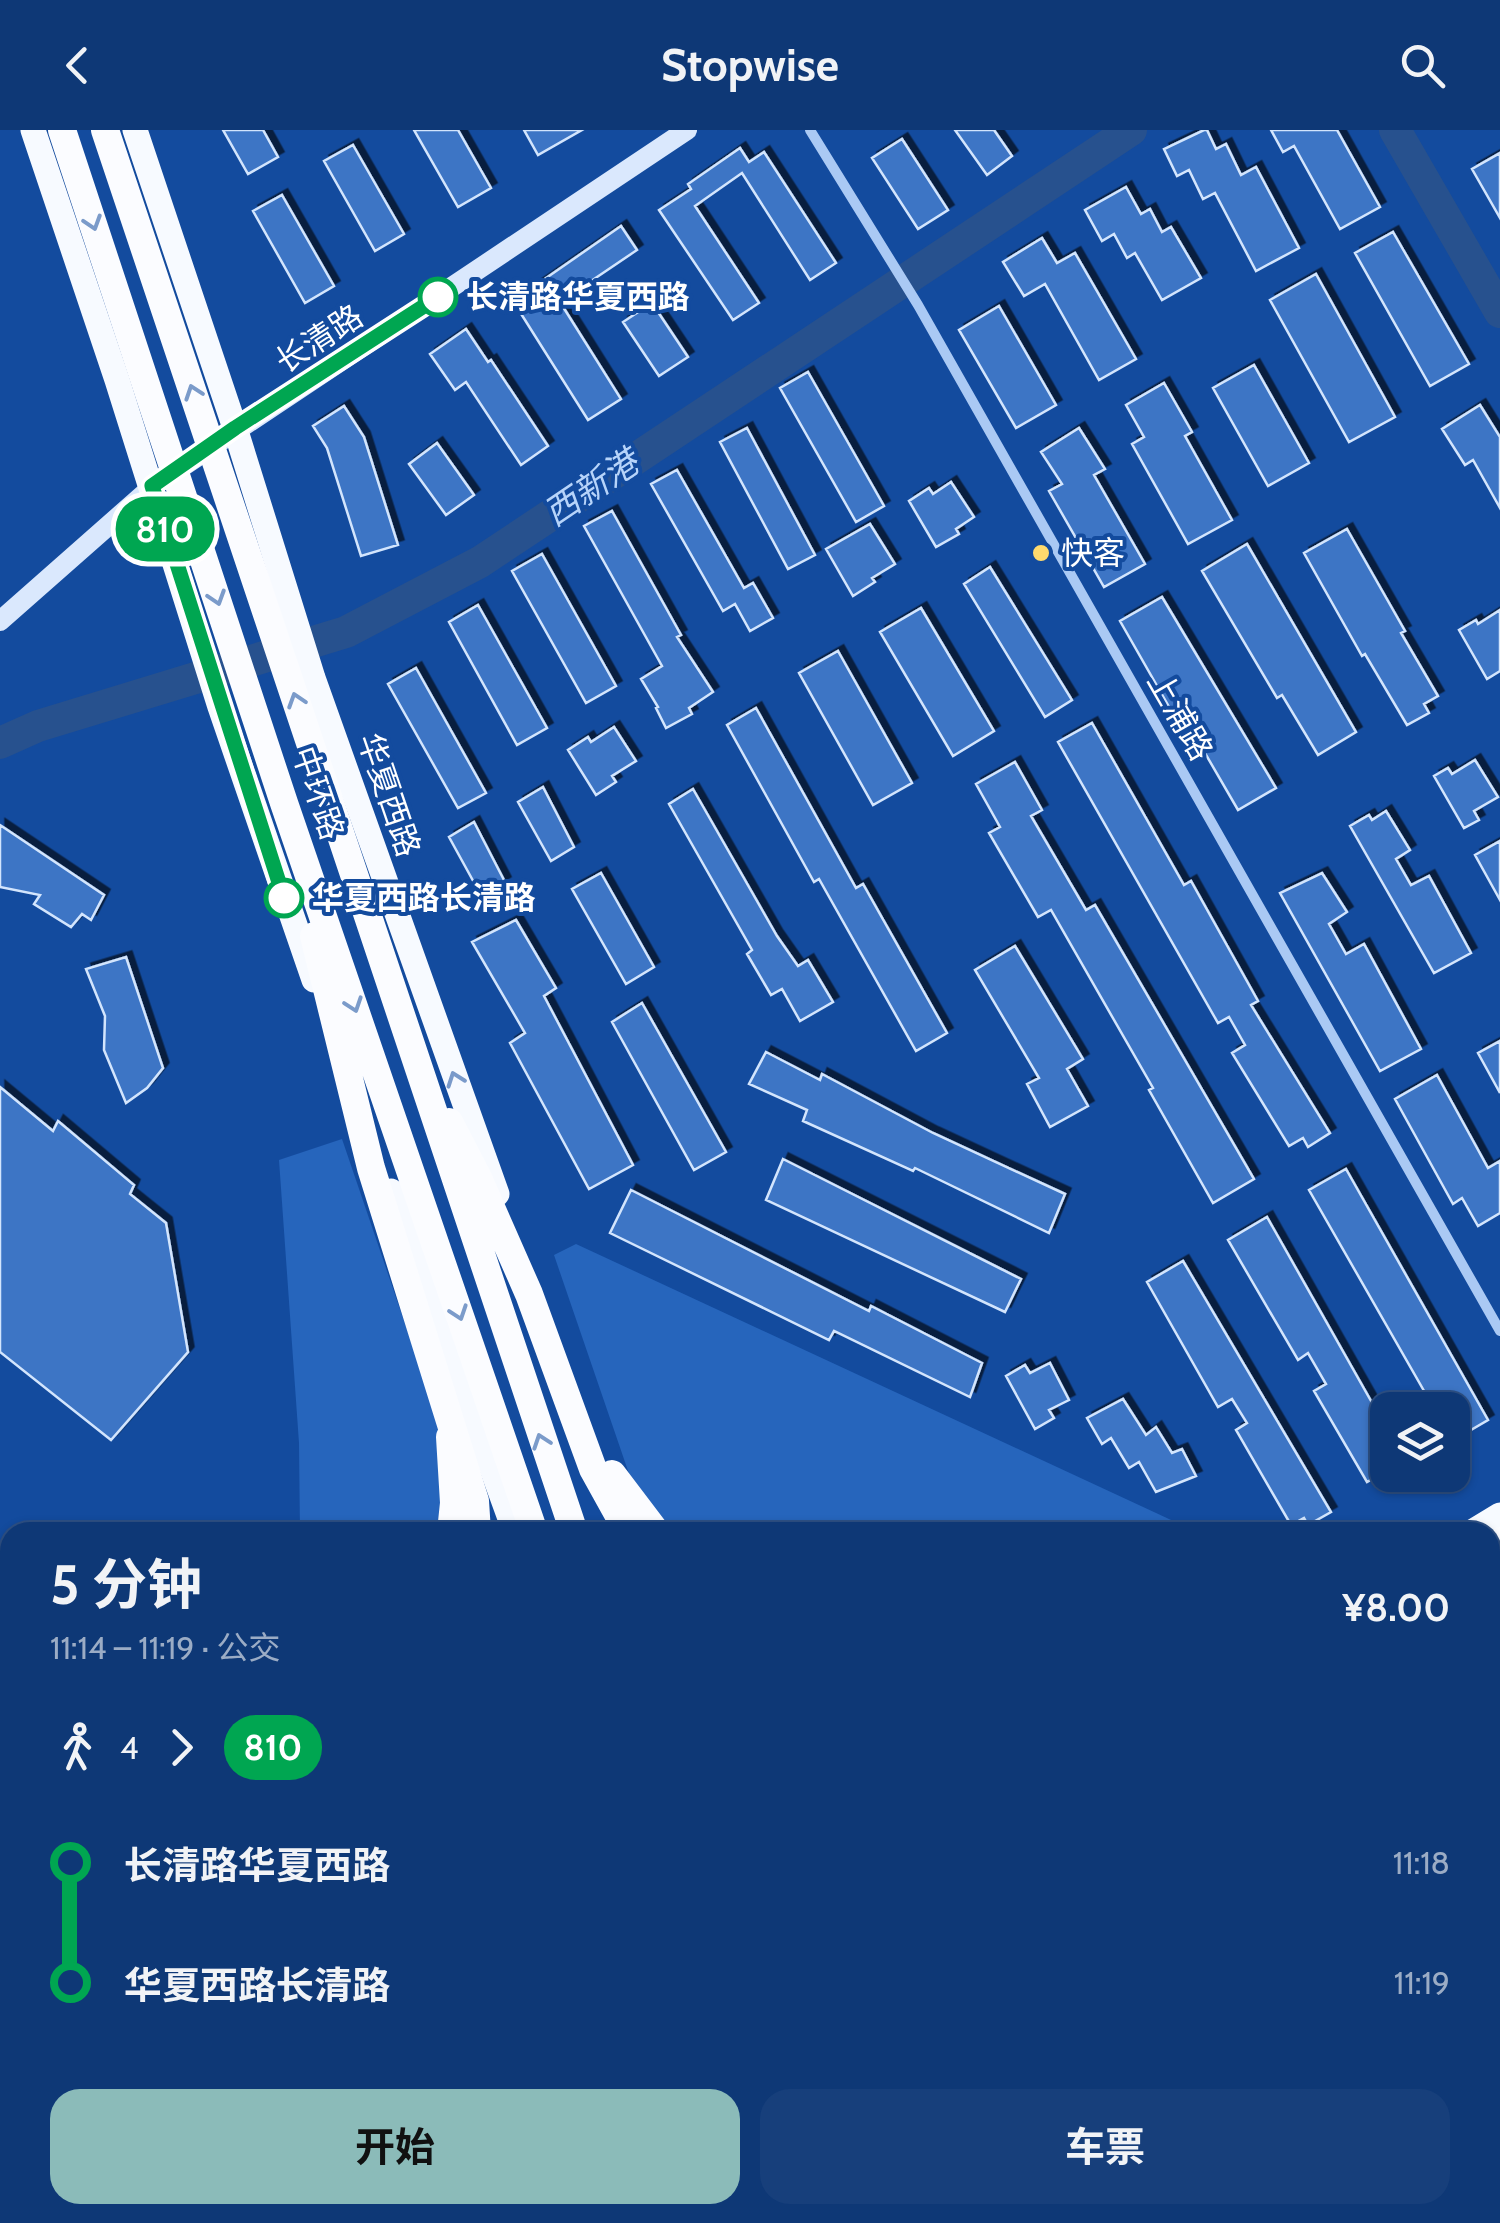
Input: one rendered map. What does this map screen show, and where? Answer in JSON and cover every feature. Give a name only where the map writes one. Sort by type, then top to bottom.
[{"type":"highway","name":"中环路","points":[[62,130],[284,803],[531,1522]]},
{"type":"highway","name":"中环路","points":[[105,130],[571,1522]]},
{"type":"highway","points":[[284,803],[371,1168],[448,1405],[475,1501],[476,1522]]},
{"type":"highway","points":[[411,1050],[478,1178],[529,1294],[593,1469],[622,1522]]},
{"type":"highway","points":[[448,1405],[454,1503],[451,1522]]},
{"type":"highway","points":[[578,1429],[648,1522]]},
{"type":"main road","points":[[33,130],[284,898],[512,1522]]},
{"type":"main road","name":"华夏西路","points":[[135,130],[235,428],[313,678],[616,1522]]},
{"type":"main road","name":"长清路","points":[[0,621],[152,486],[688,130]]},
{"type":"street","name":"上浦路","points":[[810,130],[918,305],[1500,1330]]},
{"type":"shaded area","points":[[342,1139],[473,1522],[300,1522],[299,1443],[279,1160]]},
{"type":"shaded area","points":[[576,1244],[1175,1522],[646,1522],[554,1255]]},
{"type":"building","points":[[223,130],[263,130],[278,157],[248,174]]},
{"type":"building","points":[[414,130],[458,130],[491,188],[458,207]]},
{"type":"building","points":[[524,130],[582,130],[538,155]]},
{"type":"building","points":[[955,130],[994,130],[1012,156],[987,175]]},
{"type":"building","points":[[1204,130],[1216,149],[1226,144],[1241,175],[1256,167],[1299,248],[1256,271],[1215,193],[1203,199],[1189,170],[1177,176],[1164,149]]},
{"type":"building","points":[[1271,130],[1337,130],[1380,207],[1340,229],[1294,146],[1283,152]]},
{"type":"building","points":[[902,139],[948,210],[918,229],[872,158]]},
{"type":"building","points":[[353,145],[404,234],[375,251],[324,161]]},
{"type":"building","points":[[740,148],[749,162],[764,152],[836,263],[810,280],[742,173],[695,206],[759,303],[733,320],[659,210],[691,189],[688,184]]},
{"type":"building","points":[[1500,153],[1500,218],[1472,169]]},
{"type":"building","points":[[1126,187],[1141,214],[1150,209],[1162,232],[1171,227],[1201,278],[1162,300],[1135,253],[1127,258],[1114,234],[1102,241],[1085,210]]},
{"type":"building","points":[[282,195],[334,286],[305,303],[253,211]]},
{"type":"building","points":[[621,226],[637,250],[560,302],[621,399],[588,420],[513,301]]},
{"type":"building","points":[[1393,232],[1469,364],[1430,386],[1355,253]]},
{"type":"building","points":[[1042,238],[1057,263],[1075,253],[1136,359],[1099,380],[1045,284],[1024,296],[1003,262]]},
{"type":"building","points":[[1316,274],[1395,417],[1349,442],[1270,300]]},
{"type":"building","points":[[652,303],[688,357],[659,376],[623,322]]},
{"type":"building","points":[[999,306],[1056,405],[1016,428],[959,330]]},
{"type":"building","points":[[466,329],[548,446],[521,465],[466,382],[455,390],[430,354]]},
{"type":"building","points":[[1254,365],[1309,463],[1268,486],[1213,388]]},
{"type":"building","points":[[808,372],[884,506],[856,522],[780,388]]},
{"type":"building","points":[[1164,383],[1192,432],[1185,436],[1232,520],[1188,544],[1132,444],[1144,437],[1126,405]]},
{"type":"building","points":[[1480,405],[1500,437],[1500,508],[1473,460],[1465,465],[1442,429]]},
{"type":"building","points":[[344,406],[364,437],[398,545],[361,556],[327,448],[313,426]]},
{"type":"building","points":[[747,428],[815,555],[788,569],[720,442]]},
{"type":"building","points":[[1079,428],[1105,469],[1094,475],[1145,564],[1104,587],[1049,491],[1062,484],[1041,452]]},
{"type":"building","points":[[437,443],[474,495],[446,515],[409,464]]},
{"type":"building","points":[[677,470],[744,588],[753,583],[773,618],[750,631],[735,604],[723,611],[651,484]]},
{"type":"building","points":[[951,482],[974,517],[956,529],[959,534],[936,547],[909,501],[929,488],[933,494]]},
{"type":"building","points":[[612,511],[681,635],[677,637],[713,692],[689,708],[692,714],[666,728],[641,679],[662,666],[584,526]]},
{"type":"building","points":[[870,524],[895,564],[853,596],[826,549]]},
{"type":"building","points":[[1347,529],[1438,696],[1424,704],[1429,713],[1407,725],[1365,654],[1362,656],[1304,553]]},
{"type":"building","points":[[1247,544],[1356,732],[1318,755],[1282,695],[1277,698],[1202,571]]},
{"type":"building","points":[[542,554],[616,686],[586,703],[512,571]]},
{"type":"building","points":[[990,567],[1072,700],[1045,717],[964,584]]},
{"type":"building","points":[[1162,597],[1276,788],[1238,810],[1187,722],[1180,726],[1120,621]]},
{"type":"building","points":[[478,605],[547,728],[517,745],[449,622]]},
{"type":"building","points":[[921,608],[994,731],[953,756],[880,632]]},
{"type":"building","points":[[1500,610],[1500,671],[1487,679],[1459,630]]},
{"type":"building","points":[[838,651],[912,783],[873,805],[799,673]]},
{"type":"building","points":[[416,668],[486,793],[458,808],[388,684]]},
{"type":"building","points":[[756,708],[856,888],[863,884],[947,1033],[916,1051],[819,879],[814,882],[727,725]]},
{"type":"building","points":[[1092,723],[1184,885],[1191,881],[1258,1001],[1251,1005],[1330,1133],[1308,1147],[1303,1138],[1289,1146],[1232,1053],[1245,1045],[1229,1017],[1218,1023],[1058,742]]},
{"type":"building","points":[[614,727],[636,761],[612,776],[616,782],[596,795],[568,750],[588,737],[591,742]]},
{"type":"building","points":[[1475,760],[1498,797],[1474,811],[1479,820],[1464,828],[1434,776],[1448,768],[1452,774]]},
{"type":"building","points":[[1015,762],[1042,810],[1031,816],[1086,910],[1095,905],[1254,1179],[1213,1203],[1149,1090],[1153,1088],[1051,910],[1038,917],[989,833],[1000,827],[976,784]]},
{"type":"building","points":[[543,787],[574,847],[551,861],[518,802]]},
{"type":"building","points":[[693,789],[777,936],[798,966],[808,960],[833,1002],[800,1021],[782,989],[771,995],[747,954],[752,950],[669,804]]},
{"type":"building","points":[[1386,811],[1410,850],[1396,859],[1411,885],[1429,876],[1471,953],[1434,973],[1350,826]]},
{"type":"building","points":[[474,822],[505,882],[482,897],[449,837]]},
{"type":"building","points":[[0,825],[104,895],[91,920],[82,914],[71,927],[34,904],[40,895],[0,887]]},
{"type":"building","points":[[1500,841],[1500,900],[1475,855]]},
{"type":"building","points":[[601,873],[654,967],[626,984],[572,889]]},
{"type":"building","points":[[1322,873],[1347,912],[1329,924],[1346,954],[1364,944],[1421,1049],[1380,1071],[1280,893]]},
{"type":"building","points":[[516,920],[556,988],[544,996],[633,1165],[589,1189],[510,1043],[525,1033],[472,942]]},
{"type":"building","points":[[1015,946],[1083,1059],[1067,1069],[1088,1106],[1050,1127],[1027,1084],[1039,1078],[975,970]]},
{"type":"building","points":[[126,957],[163,1068],[147,1088],[126,1103],[104,1050],[105,1016],[86,969]]},
{"type":"building","points":[[642,1003],[726,1152],[694,1170],[612,1022]]},
{"type":"building","points":[[1500,1041],[1500,1093],[1478,1053]]},
{"type":"building","points":[[766,1052],[820,1080],[822,1074],[933,1133],[1065,1194],[1049,1233],[915,1168],[913,1171],[803,1121],[807,1110],[749,1084]]},
{"type":"building","points":[[1437,1075],[1488,1168],[1500,1161],[1500,1213],[1478,1226],[1462,1198],[1453,1204],[1395,1099]]},
{"type":"building","points":[[0,1087],[53,1131],[58,1121],[134,1185],[130,1194],[166,1223],[188,1352],[111,1440],[0,1352]]},
{"type":"building","points":[[783,1159],[1021,1279],[1005,1312],[766,1200]]},
{"type":"building","points":[[1346,1169],[1488,1420],[1470,1430],[1470,1392],[1425,1392],[1309,1190]]},
{"type":"building","points":[[631,1190],[869,1311],[871,1306],[982,1363],[970,1397],[834,1331],[829,1340],[610,1233]]},
{"type":"building","points":[[1267,1217],[1370,1399],[1370,1480],[1367,1482],[1314,1391],[1326,1384],[1308,1353],[1298,1360],[1228,1240]]},
{"type":"building","points":[[1183,1261],[1331,1512],[1313,1522],[1304,1518],[1289,1522],[1236,1430],[1247,1423],[1232,1399],[1218,1407],[1147,1282]]},
{"type":"building","points":[[1050,1363],[1069,1400],[1049,1410],[1054,1418],[1035,1429],[1006,1376],[1025,1365],[1030,1373]]},
{"type":"building","points":[[1123,1399],[1146,1435],[1156,1427],[1172,1453],[1182,1449],[1196,1476],[1156,1492],[1139,1462],[1129,1468],[1111,1438],[1102,1444],[1087,1418]]},
{"type":"waterway","name":"西新港","points":[[0,743],[38,726],[346,632],[480,562],[1131,130]]},
{"type":"waterway","points":[[1395,130],[1500,312]]},
{"type":"bus line","name":"810","points":[[284,898],[152,486],[438,297]]},
{"type":"place","name":"长清路华夏西路","points":[[438,297]]},
{"type":"place","name":"快客","points":[[1041,553]]},
{"type":"place","name":"华夏西路长清路","points":[[284,898]]}]
